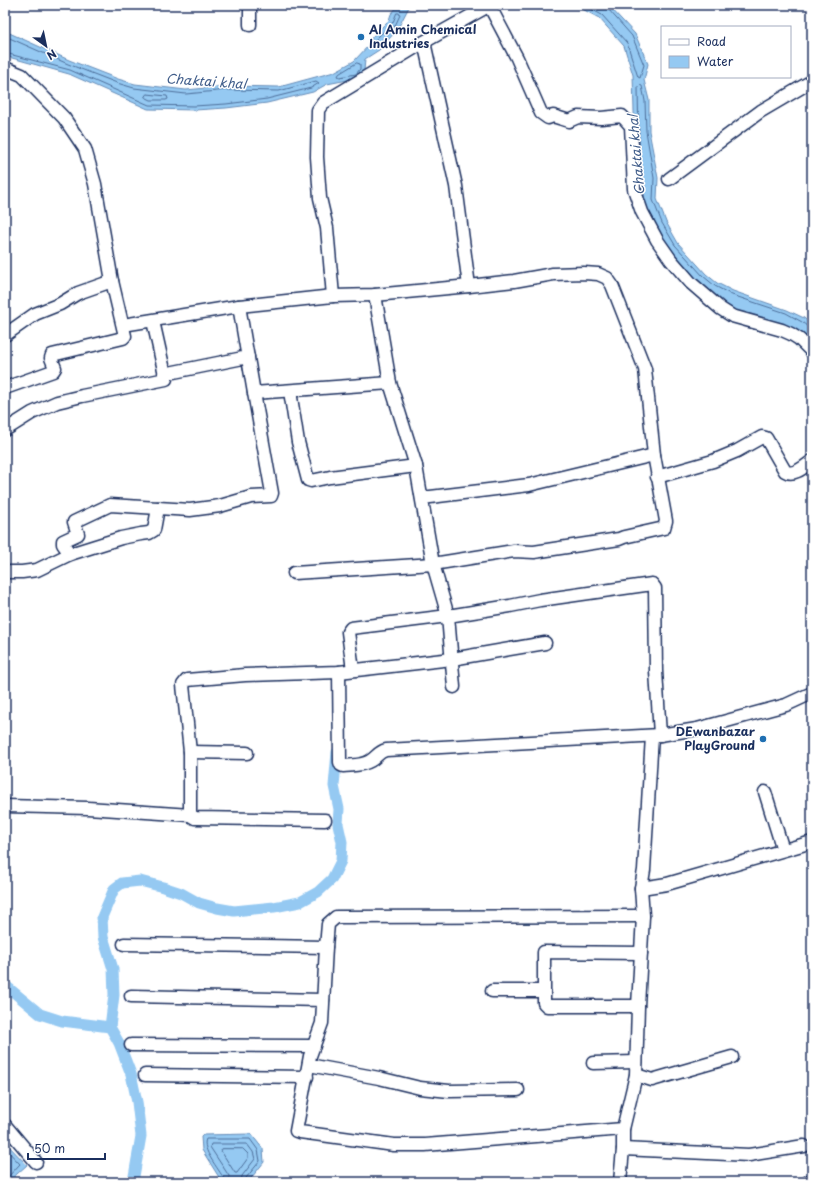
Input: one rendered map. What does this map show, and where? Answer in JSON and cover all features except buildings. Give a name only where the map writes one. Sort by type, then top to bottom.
[{"type":"street","points":[[250,5],[250,25]]},
{"type":"street","points":[[333,296],[326,221],[320,198],[317,156],[319,106],[424,42],[489,5],[517,58],[541,113],[548,118],[553,116],[568,121],[578,117],[600,118],[622,116],[631,126],[634,189],[642,212],[657,240],[671,260],[691,283],[721,309],[732,316],[787,332],[800,339],[812,352]]},
{"type":"street","points":[[424,42],[456,186],[469,286]]},
{"type":"street","points":[[5,68],[22,75],[64,118],[84,149],[95,184],[112,281],[125,336],[123,338],[52,355],[51,358],[55,368],[53,371],[5,388]]},
{"type":"street","points":[[669,179],[761,111],[812,81]]},
{"type":"street","points":[[123,325],[239,306],[333,296],[375,295],[469,286],[514,281],[554,274],[591,273],[602,275],[607,278],[615,291],[644,362],[657,477],[666,521],[662,530],[591,544],[534,552],[514,551],[433,564],[294,573]]},
{"type":"street","points":[[5,335],[35,314],[60,304],[78,293],[112,281]]},
{"type":"street","points":[[375,295],[390,382],[416,466],[433,564],[448,616],[454,687]]},
{"type":"street","points":[[70,554],[63,544],[65,539],[78,534],[74,524],[75,520],[110,505],[190,510],[220,506],[251,497],[271,496],[272,493],[239,306]]},
{"type":"street","points":[[5,430],[32,413],[56,402],[164,380],[166,378],[153,321]]},
{"type":"street","points":[[164,374],[248,356]]},
{"type":"street","points":[[254,393],[390,382]]},
{"type":"street","points":[[290,391],[298,442],[308,480],[311,482],[330,477],[416,466]]},
{"type":"street","points":[[657,477],[713,461],[737,451],[762,437],[766,438],[785,471],[788,473],[794,472],[812,461]]},
{"type":"street","points":[[422,498],[529,485],[654,455]]},
{"type":"street","points":[[5,572],[37,570],[70,554],[121,538],[140,534],[149,534],[154,530],[158,508]]},
{"type":"street","points":[[353,670],[349,630],[652,584],[655,588],[656,736],[644,870],[641,888],[643,916],[640,953],[636,1068],[623,1129],[620,1182]]},
{"type":"street","points":[[190,815],[190,752],[183,685],[187,680],[245,675],[339,672],[452,658],[545,643]]},
{"type":"street","points":[[339,672],[340,762],[343,766],[364,764],[382,751],[386,750],[656,736],[697,729],[786,706],[812,693]]},
{"type":"street","points":[[190,752],[246,753]]},
{"type":"street","points":[[765,792],[783,850]]},
{"type":"street","points":[[5,806],[88,808],[190,815],[195,818],[325,820]]},
{"type":"street","points":[[641,888],[682,880],[812,842]]},
{"type":"street","points":[[623,1129],[425,1145],[394,1145],[296,1131],[314,1046],[322,1023],[328,924],[336,917],[643,916]]},
{"type":"street","points":[[124,944],[326,947]]},
{"type":"street","points":[[638,1006],[547,1006],[544,1003],[544,952],[640,953]]},
{"type":"street","points":[[492,991],[544,991]]},
{"type":"street","points":[[131,996],[324,1000]]},
{"type":"street","points":[[131,1045],[314,1046]]},
{"type":"street","points":[[593,1063],[636,1068],[652,1080],[732,1057]]},
{"type":"street","points":[[145,1075],[308,1071],[379,1078],[420,1088],[449,1091],[518,1090]]},
{"type":"street","points":[[5,1125],[36,1162]]},
{"type":"street","points":[[623,1149],[749,1155],[804,1146]]},
{"type":"street","points":[[808,1182],[812,1180]]},
{"type":"water","points":[[399,5],[410,5],[397,30],[379,50],[365,59],[364,71],[358,78],[327,84],[313,92],[267,103],[195,110],[148,109],[69,74],[5,56],[5,31],[69,60],[135,84],[186,90],[227,86],[279,87],[334,72],[354,61],[370,44],[372,37],[389,20],[391,14]]},
{"type":"water","points":[[575,5],[608,5],[635,34],[648,64],[644,80],[649,100],[649,131],[658,178],[657,199],[666,222],[678,243],[706,274],[717,283],[733,291],[787,310],[804,318],[812,325],[812,348],[743,317],[699,288],[660,241],[641,206],[635,148],[633,75],[624,46],[599,18]]},
{"type":"water","points":[[251,1134],[263,1149],[264,1162],[248,1182],[222,1182],[202,1150],[201,1137],[203,1135]]},
{"type":"water","points":[[5,1142],[27,1165],[8,1182],[5,1182]]},
{"type":"waterway","points":[[110,1027],[114,995],[113,969],[103,937],[102,917],[114,889],[122,883],[140,881],[181,893],[199,903],[234,911],[274,907],[300,902],[318,892],[332,879],[341,861],[342,842],[338,824],[339,809],[334,786],[337,752]]},
{"type":"waterway","points":[[5,985],[40,1014],[62,1021],[110,1027]]},
{"type":"waterway","name":"Chaktai khal","points":[[110,1027],[119,1043],[131,1074],[137,1102],[141,1136],[133,1182]]},
{"type":"place","name":"Al Amin Chemical Industries","points":[[361,37]]},
{"type":"place","name":"DEwanbazar PlayGround","points":[[763,739]]}]
